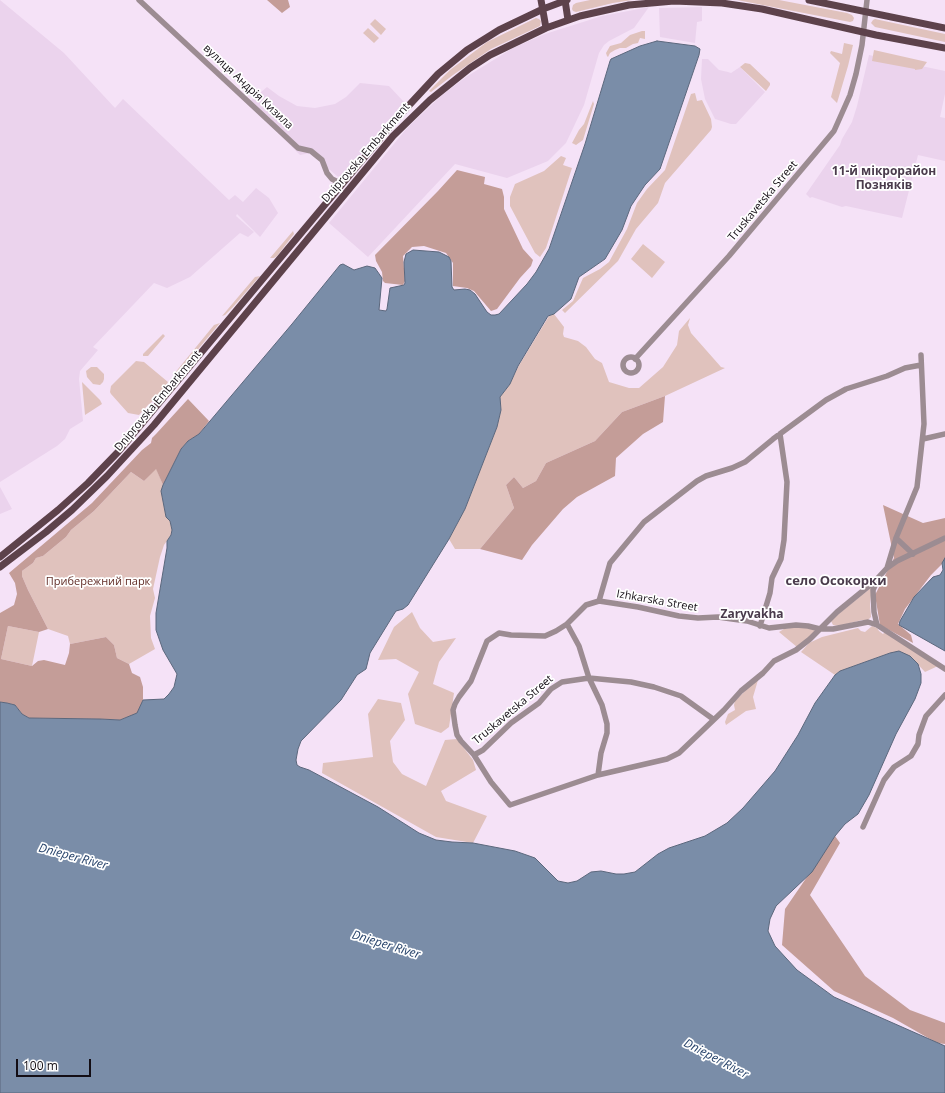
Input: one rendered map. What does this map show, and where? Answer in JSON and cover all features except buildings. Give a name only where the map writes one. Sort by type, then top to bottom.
[{"type":"main road","points":[[541,0],[546,28]]},
{"type":"main road","name":"Dniprovska Embarkment","points":[[0,557],[58,510],[88,483],[118,452],[410,103],[452,61],[496,32],[542,9],[565,0]]},
{"type":"main road","points":[[565,0],[568,20]]},
{"type":"main road","points":[[808,0],[945,28]]},
{"type":"main road","name":"Dniprovska Embarkment","points":[[0,567],[72,510],[127,455],[380,152],[417,110],[453,80],[480,61],[512,43],[568,20],[611,9],[656,2],[704,2],[762,9],[863,32],[945,48]]},
{"type":"street","name":"вулиця Андрія Кизила","points":[[139,0],[298,148],[311,151],[322,160],[327,174],[332,179],[342,184]]},
{"type":"street","name":"Truskavetska Street","points":[[636,359],[729,256],[834,131],[850,95],[862,45],[867,0]]},
{"type":"street","points":[[887,568],[896,538],[917,488],[924,424],[923,382],[920,355]]},
{"type":"street","name":"Izhkarska Street","points":[[877,625],[868,622],[833,629],[820,629],[796,625],[769,628],[747,621],[718,617],[698,618],[679,616],[638,607],[599,601],[610,563],[644,522],[696,481],[745,462],[826,400],[846,389],[887,376],[905,368],[920,365]]},
{"type":"street","points":[[760,626],[770,592],[772,578],[781,559],[784,540],[787,482],[780,434]]},
{"type":"street","points":[[923,439],[945,434]]},
{"type":"street","points":[[896,538],[913,554]]},
{"type":"street","points":[[820,629],[837,612],[879,577],[887,568],[897,561],[945,538]]},
{"type":"street","points":[[879,577],[873,590],[874,612],[877,625],[945,669]]},
{"type":"street","points":[[598,775],[601,753],[607,733],[607,724],[602,705],[589,678],[579,646],[567,624],[586,605],[599,601]]},
{"type":"street","name":"Truskavetska Street","points":[[567,624],[545,636],[499,633],[487,641],[471,681],[458,697],[453,710],[455,725],[461,741],[474,756],[491,782],[510,805],[598,775],[667,759],[679,753],[724,710],[741,691],[763,673],[774,661],[796,650],[810,640],[820,629]]},
{"type":"street","name":"Truskavetska Street","points":[[474,756],[483,750],[511,723],[539,702],[551,689],[562,682],[589,678],[630,682],[654,687],[681,696],[713,720]]},
{"type":"street","points":[[863,827],[884,780],[894,766],[911,756],[918,744],[918,735],[926,716],[945,695]]},
{"type":"shaded area","points":[[0,0],[64,53],[115,108],[123,99],[229,200],[235,195],[243,202],[256,188],[269,198],[278,213],[260,237],[237,214],[236,216],[254,232],[248,237],[240,233],[190,277],[167,288],[154,283],[93,347],[98,350],[80,371],[79,379],[83,421],[70,429],[65,439],[57,446],[0,482]]},
{"type":"shaded area","points":[[267,0],[288,0],[290,7],[282,13]]},
{"type":"shaded area","points":[[649,7],[634,28],[604,45],[599,53],[584,105],[566,143],[548,161],[507,178],[455,164],[368,257],[329,223],[407,128],[442,95],[466,77],[513,48],[545,34],[602,16]]},
{"type":"shaded area","points":[[702,7],[702,21],[697,22],[695,43],[660,37],[659,8]]},
{"type":"shaded area","points":[[869,55],[945,71],[945,94],[940,117],[945,118],[945,161],[918,155],[902,218],[846,206],[842,207],[812,197],[810,198],[806,194],[840,145],[852,122]]},
{"type":"shaded area","points":[[702,59],[708,59],[719,70],[731,73],[740,67],[765,92],[736,124],[715,119],[705,99],[701,79]]},
{"type":"shaded area","points":[[360,83],[389,86],[404,102],[343,176],[340,177],[310,153],[300,155],[248,103],[267,87],[297,106],[315,108],[335,104],[346,97]]},
{"type":"shaded area","points":[[457,170],[485,177],[484,184],[502,189],[504,209],[523,249],[533,260],[531,266],[497,309],[491,311],[474,291],[467,288],[453,286],[453,263],[446,253],[424,246],[412,247],[403,256],[405,281],[403,285],[385,283],[383,281],[382,272],[376,261],[375,255]]},
{"type":"shaded area","points":[[665,396],[663,422],[643,434],[616,458],[615,476],[577,497],[563,509],[532,545],[522,560],[480,549],[514,508],[506,485],[514,477],[523,488],[536,481],[546,463],[595,441],[622,412]]},
{"type":"shaded area","points":[[188,399],[209,421],[199,434],[188,441],[181,449],[163,485],[156,469],[144,481],[131,472],[94,511],[71,530],[66,537],[43,556],[36,558],[33,563],[22,571],[22,576],[28,590],[48,629],[39,632],[8,626],[1,659],[32,666],[38,661],[44,660],[65,665],[70,644],[106,637],[114,645],[117,658],[129,664],[132,673],[140,677],[143,687],[143,700],[138,713],[120,720],[29,718],[22,714],[15,705],[0,702],[0,613],[14,605],[17,594],[15,583],[9,573],[92,503],[142,450],[151,443],[152,438]]},
{"type":"shaded area","points":[[0,487],[12,509],[0,514]]},
{"type":"shaded area","points":[[883,505],[923,523],[945,518],[945,561],[931,575],[905,609],[898,624],[911,635],[913,643],[880,625],[875,595],[894,558]]},
{"type":"shaded area","points":[[835,836],[840,843],[810,895],[865,976],[910,1010],[945,1023],[945,1044],[937,1043],[893,1018],[834,991],[782,945],[785,909]]},
{"type":"green space","points":[[590,0],[632,0],[576,12],[573,11],[573,5],[576,3]]},
{"type":"green space","points":[[737,0],[779,0],[847,13],[852,15],[854,18],[853,21],[850,22]]},
{"type":"green space","points":[[536,18],[541,21],[540,26],[491,49],[431,92],[429,91],[450,70],[487,42]]},
{"type":"green space","points":[[375,19],[386,29],[381,35],[370,24]]},
{"type":"green space","points":[[875,19],[945,34],[945,42],[875,27],[871,23]]},
{"type":"green space","points":[[368,28],[379,38],[374,43],[363,33]]},
{"type":"green space","points":[[645,31],[645,39],[640,38],[638,43],[626,48],[615,50],[610,53],[608,57],[607,56],[606,53],[610,46],[621,43],[630,35]]},
{"type":"green space","points":[[844,43],[853,45],[837,103],[831,97],[840,63],[830,53],[831,51],[842,54]]},
{"type":"green space","points":[[874,50],[927,62],[922,69],[915,70],[872,61]]},
{"type":"green space","points":[[745,63],[750,64],[770,83],[766,91],[740,67]]},
{"type":"green space","points":[[695,93],[697,101],[702,100],[711,119],[711,130],[665,183],[658,203],[636,229],[618,261],[565,313],[562,310],[573,301],[583,278],[600,269],[609,262],[627,229],[637,203],[647,189],[665,170],[691,94]]},
{"type":"green space","points":[[593,101],[594,104],[583,140],[576,145],[572,143],[584,124]]},
{"type":"green space","points":[[561,156],[566,158],[563,165],[572,168],[546,248],[540,257],[535,253],[510,206],[510,197],[515,184],[544,171]]},
{"type":"green space","points":[[293,231],[294,234],[277,256],[270,258]]},
{"type":"green space","points":[[643,244],[665,262],[652,278],[631,259]]},
{"type":"green space","points":[[260,276],[234,306],[222,316],[255,277]]},
{"type":"green space","points":[[554,314],[564,327],[564,337],[578,341],[586,347],[595,359],[602,363],[609,382],[629,388],[639,388],[663,367],[677,345],[679,331],[690,318],[688,325],[691,333],[721,367],[725,368],[665,396],[622,412],[595,441],[546,463],[536,481],[523,488],[514,477],[506,485],[514,508],[480,549],[455,549],[449,539],[465,509],[497,427],[501,410],[500,397],[510,384],[518,367],[549,316]]},
{"type":"green space","points":[[220,323],[174,378],[174,374],[214,325]]},
{"type":"green space","points":[[163,334],[165,336],[148,356],[143,356],[143,354]]},
{"type":"green space","points":[[136,361],[144,362],[168,382],[159,396],[139,415],[128,413],[110,392],[111,386]]},
{"type":"green space","points":[[91,367],[97,367],[104,374],[103,382],[100,385],[93,384],[87,377],[86,371]]},
{"type":"green space","points":[[82,382],[100,400],[102,404],[85,415]]},
{"type":"green space","name":"Прибережний парк","points":[[156,468],[163,485],[162,496],[166,517],[170,521],[172,530],[171,535],[164,545],[160,557],[153,589],[155,598],[150,616],[151,638],[155,649],[129,664],[117,658],[114,645],[106,637],[70,644],[68,636],[48,629],[28,590],[22,576],[22,571],[33,563],[36,558],[43,556],[66,537],[71,530],[94,511],[131,472],[144,481]]},
{"type":"green space","points":[[872,587],[870,604],[871,617],[867,621],[862,620],[839,626],[833,625],[831,621],[836,616]]},
{"type":"green space","points":[[412,612],[420,628],[433,642],[456,638],[439,662],[433,684],[454,693],[449,727],[441,733],[415,724],[408,694],[419,672],[396,659],[378,660],[394,627]]},
{"type":"green space","points":[[8,626],[39,632],[32,666],[1,659]]},
{"type":"green space","points":[[872,626],[877,628],[883,634],[885,632],[938,666],[925,672],[910,656],[890,653],[840,671],[835,675],[801,652],[809,643],[822,637],[858,628],[865,632]]},
{"type":"green space","points":[[807,627],[816,631],[797,647],[779,632],[784,629]]},
{"type":"green space","points":[[758,680],[753,697],[756,709],[746,711],[726,725],[725,722],[728,714],[735,710],[735,701]]},
{"type":"green space","points":[[378,699],[401,703],[405,720],[390,741],[393,762],[402,774],[426,786],[445,740],[457,739],[473,760],[476,770],[441,791],[446,801],[487,816],[473,843],[436,837],[322,773],[323,763],[373,757],[368,714]]},
{"type":"water","name":"Dnieper River","points":[[657,41],[695,46],[700,49],[660,169],[645,185],[631,206],[622,230],[605,259],[579,277],[571,299],[554,314],[548,316],[518,366],[510,384],[500,397],[501,410],[497,427],[465,509],[449,539],[408,605],[403,609],[396,611],[394,614],[370,653],[366,669],[357,675],[341,700],[301,741],[296,760],[297,765],[378,807],[419,833],[436,840],[473,843],[515,851],[535,858],[558,881],[568,883],[577,881],[591,872],[601,871],[624,874],[635,872],[658,854],[669,848],[705,836],[727,823],[743,808],[775,771],[798,735],[815,703],[835,675],[840,671],[899,651],[910,656],[918,664],[921,674],[921,683],[915,699],[896,734],[869,795],[858,814],[845,824],[835,836],[812,872],[776,906],[770,919],[768,931],[775,946],[797,970],[834,997],[945,1046],[945,1093],[0,1093],[0,702],[15,705],[22,714],[29,718],[120,720],[137,713],[143,700],[164,699],[169,694],[174,687],[177,674],[163,650],[156,630],[156,613],[167,541],[172,530],[170,521],[166,517],[161,491],[181,449],[188,441],[199,434],[340,265],[343,264],[354,270],[367,266],[375,268],[382,278],[379,310],[386,311],[390,288],[404,285],[405,283],[404,262],[406,254],[413,250],[439,252],[449,257],[451,261],[452,287],[454,290],[470,290],[475,294],[487,312],[491,315],[499,314],[527,284],[536,272],[549,249],[585,144],[611,59],[640,46]]},
{"type":"water","points":[[945,558],[945,651],[899,625],[914,597],[933,577],[940,575],[943,570],[942,563]]},
{"type":"district","name":"11-й мікрорайон Позняків","points":[[884,179]]},
{"type":"district","name":"село Осокорки","points":[[836,581]]},
{"type":"district","name":"Zaryvakha","points":[[752,615]]}]
